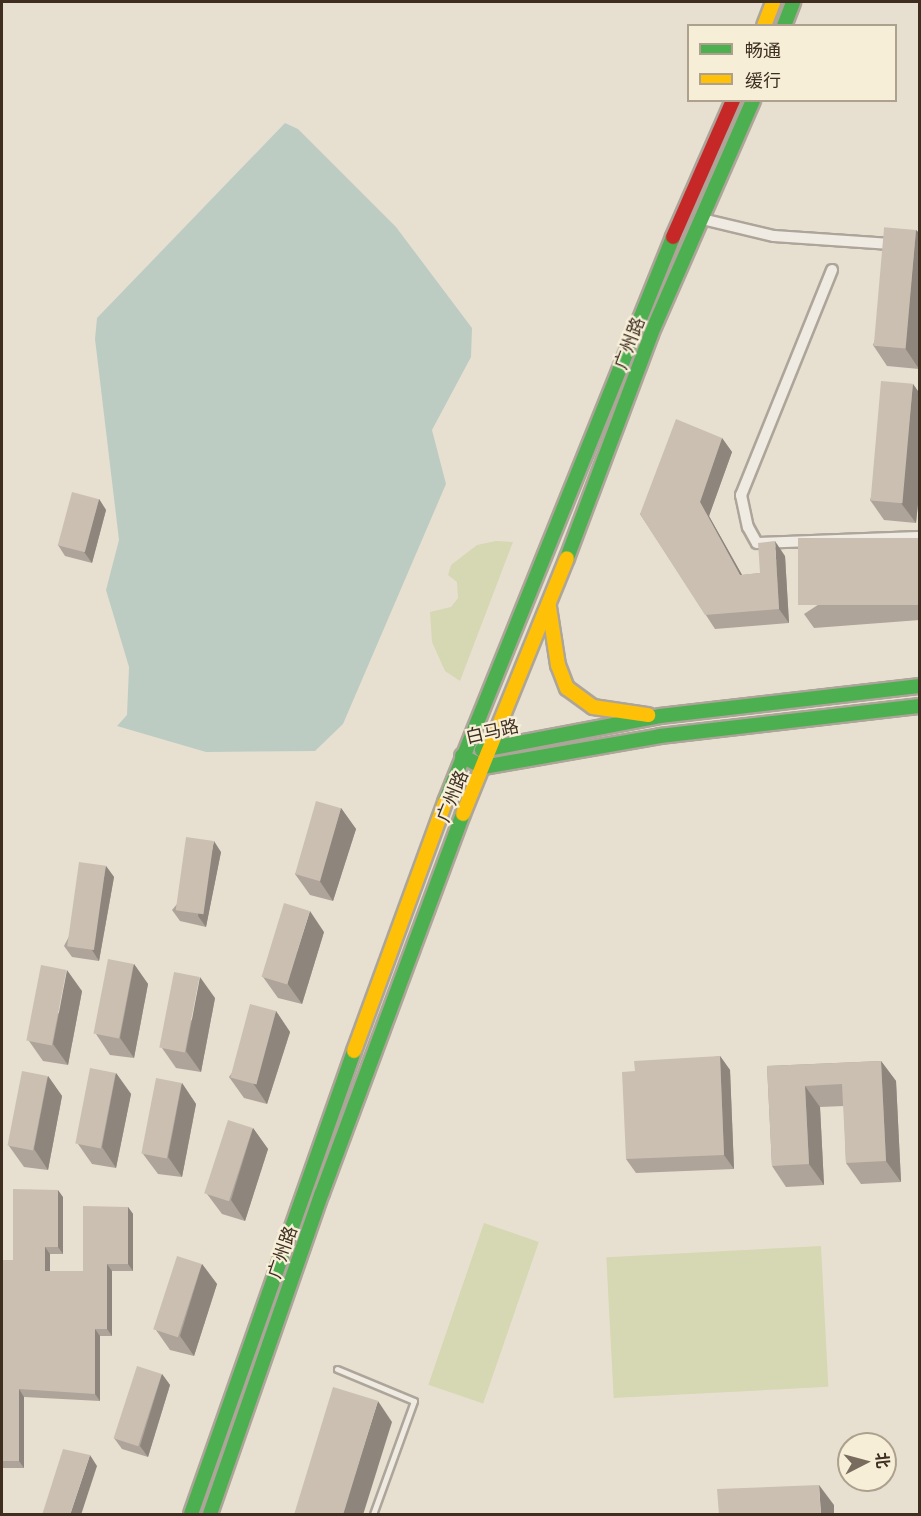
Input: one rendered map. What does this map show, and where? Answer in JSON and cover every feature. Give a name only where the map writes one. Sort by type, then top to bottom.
[{"type":"main road","points":[[765,24],[773,2]]},
{"type":"main road","points":[[785,24],[793,2]]},
{"type":"main road","name":"广州路","points":[[191,1515],[462,756],[634,327],[732,102]]},
{"type":"main road","name":"广州路","points":[[210,1515],[322,1193],[489,747],[549,606],[651,334],[752,102]]},
{"type":"main road","points":[[549,606],[558,665],[567,688],[593,707],[660,716]]},
{"type":"main road","name":"白马路","points":[[462,756],[489,747],[660,716],[920,686]]},
{"type":"main road","name":"白马路","points":[[462,756],[483,766],[660,736],[920,706]]},
{"type":"street","points":[[702,219],[774,236],[920,246]]},
{"type":"street","points":[[832,270],[741,495],[748,527],[757,543],[920,537]]},
{"type":"lane","points":[[337,1368],[414,1401],[373,1515]]},
{"type":"green space","points":[[496,541],[513,542],[460,681],[445,671],[432,642],[430,612],[451,607],[458,598],[457,582],[448,575],[451,565],[477,545]]},
{"type":"green space","points":[[484,1223],[539,1242],[483,1404],[428,1385]]},
{"type":"green space","points":[[821,1246],[828,1387],[614,1398],[606,1257]]},
{"type":"shaded area","points":[[285,123],[298,129],[396,227],[472,328],[471,357],[432,430],[446,484],[343,724],[315,751],[206,752],[117,726],[127,715],[129,667],[106,590],[119,540],[95,339],[97,318]]},
{"type":"building","points":[[884,227],[916,230],[906,349],[874,346]]},
{"type":"building","points":[[881,381],[913,384],[902,503],[871,501]]},
{"type":"building","points":[[676,419],[722,438],[700,502],[740,575],[760,573],[758,543],[775,541],[779,609],[705,615],[640,514]]},
{"type":"building","points":[[72,492],[99,499],[85,552],[58,545]]},
{"type":"building","points":[[798,538],[920,538],[920,605],[798,605]]},
{"type":"building","points":[[316,801],[341,808],[320,881],[295,874]]},
{"type":"building","points":[[186,837],[214,841],[203,914],[176,910]]},
{"type":"building","points":[[79,862],[106,866],[94,950],[67,946]]},
{"type":"building","points":[[284,903],[310,911],[287,985],[261,977]]},
{"type":"building","points":[[108,959],[134,964],[119,1039],[93,1034]]},
{"type":"building","points":[[41,965],[67,970],[52,1046],[26,1041]]},
{"type":"building","points":[[174,972],[200,977],[185,1053],[159,1048]]},
{"type":"building","points":[[250,1004],[276,1011],[256,1084],[230,1077]]},
{"type":"building","points":[[720,1056],[724,1155],[626,1159],[622,1072],[635,1071],[634,1061]]},
{"type":"building","points":[[881,1061],[886,1161],[846,1163],[842,1084],[805,1086],[809,1164],[772,1166],[767,1066]]},
{"type":"building","points":[[90,1068],[116,1073],[101,1149],[75,1144]]},
{"type":"building","points":[[22,1071],[48,1076],[33,1151],[7,1146]]},
{"type":"building","points":[[156,1078],[182,1083],[167,1159],[141,1154]]},
{"type":"building","points":[[228,1120],[253,1128],[229,1201],[204,1193]]},
{"type":"building","points":[[13,1189],[58,1190],[58,1247],[45,1247],[45,1271],[83,1271],[83,1206],[128,1207],[128,1264],[107,1264],[107,1329],[95,1329],[95,1394],[19,1389],[19,1461],[2,1461],[2,1260],[13,1260]]},
{"type":"building","points":[[177,1256],[202,1264],[178,1337],[153,1329]]},
{"type":"building","points":[[137,1366],[162,1374],[138,1446],[114,1438]]},
{"type":"building","points":[[333,1387],[378,1401],[343,1514],[294,1514]]},
{"type":"building","points":[[63,1449],[90,1455],[70,1515],[42,1515]]},
{"type":"building","points":[[819,1485],[821,1515],[719,1515],[717,1489]]},
{"type":"traffic: fast","points":[[785,24],[793,2]]},
{"type":"traffic: fast","points":[[567,558],[651,334],[752,102]]},
{"type":"traffic: fast","points":[[445,802],[673,237]]},
{"type":"traffic: fast","points":[[482,750],[660,716],[920,686]]},
{"type":"traffic: fast","points":[[462,756],[483,767],[660,736],[920,706]]},
{"type":"traffic: fast","points":[[210,1514],[322,1193],[463,814]]},
{"type":"traffic: fast","points":[[191,1514],[354,1051]]},
{"type":"traffic: slow","points":[[765,24],[773,2]]},
{"type":"traffic: slow","points":[[463,814],[567,558]]},
{"type":"traffic: slow","points":[[549,607],[558,665],[567,688],[593,707],[648,715]]},
{"type":"traffic: slow","points":[[354,1051],[445,802]]},
{"type":"traffic: jam","points":[[673,237],[732,102]]}]
